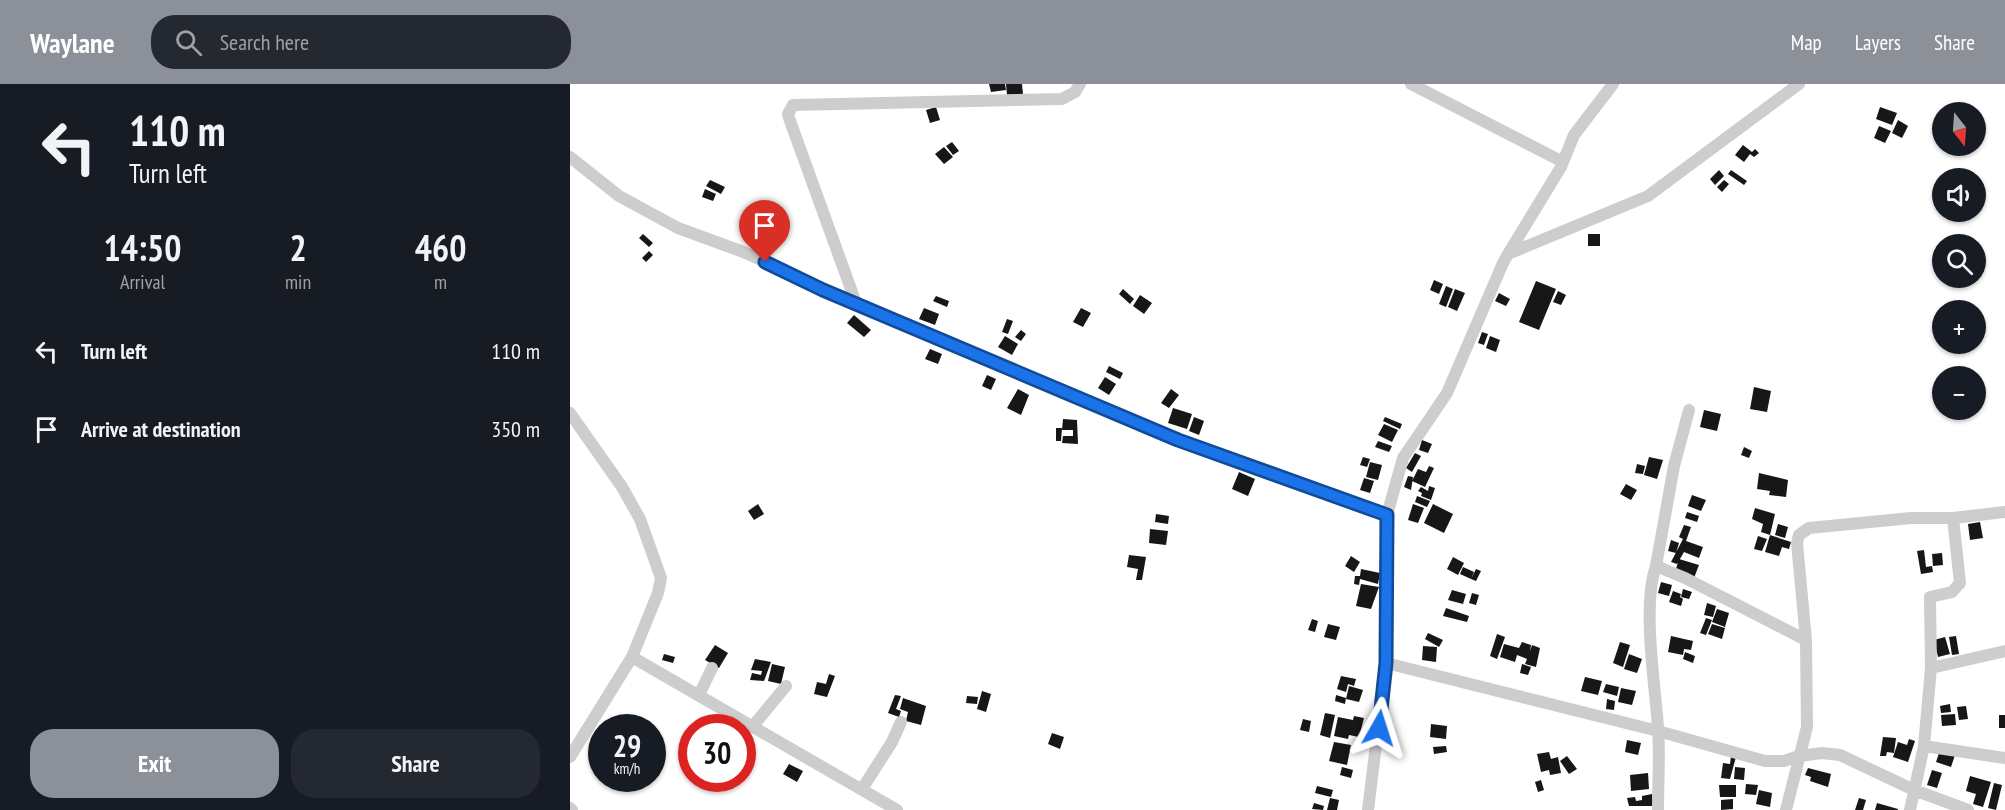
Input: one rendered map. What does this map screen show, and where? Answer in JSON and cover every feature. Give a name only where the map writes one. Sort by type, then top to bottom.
[{"type":"street","points":[[856,303],[789,118],[788,114],[794,105],[1062,99],[1074,92],[1080,84]]},
{"type":"street","points":[[1411,84],[1563,162]]},
{"type":"street","points":[[1368,810],[1386,663],[1387,515],[1403,458],[1447,393],[1508,254],[1563,162],[1574,135],[1613,84]]},
{"type":"street","points":[[1508,254],[1648,196],[1798,84]]},
{"type":"street","points":[[570,157],[619,196],[678,228],[746,253],[856,303],[1178,440],[1387,515]]},
{"type":"street","points":[[1658,810],[1658,730],[1651,581],[1656,566],[1674,466],[1689,410]]},
{"type":"street","points":[[570,413],[622,487],[640,519],[661,578],[658,593],[632,657],[570,757]]},
{"type":"street","points":[[1786,810],[1807,727],[1806,640],[1797,543],[1802,531],[1911,518],[1953,518],[2005,512]]},
{"type":"street","points":[[1910,810],[1924,746],[1931,668],[1930,597],[1952,592],[1958,589],[1960,583],[1953,518]]},
{"type":"street","points":[[1656,566],[1685,578],[1806,640]]},
{"type":"street","points":[[1931,668],[2005,651]]},
{"type":"street","points":[[632,657],[732,714]]},
{"type":"street","points":[[1386,663],[1658,730],[1765,761],[1784,761],[1798,756],[1822,753],[1840,755],[1914,790],[1968,810]]},
{"type":"street","points":[[699,695],[712,668]]},
{"type":"street","points":[[756,722],[786,686]]},
{"type":"street","points":[[862,789],[892,742],[901,722]]},
{"type":"street","points":[[756,728],[897,810]]},
{"type":"street","points":[[1924,746],[2005,758]]},
{"type":"building","points":[[989,84],[1005,84],[1006,90],[991,92]]},
{"type":"building","points":[[1006,84],[1022,84],[1023,94],[1007,95]]},
{"type":"building","points":[[936,107],[940,120],[930,123],[926,110]]},
{"type":"building","points":[[1880,107],[1897,113],[1892,125],[1876,119]]},
{"type":"building","points":[[1898,120],[1908,126],[1902,138],[1892,133]]},
{"type":"building","points":[[1879,126],[1891,131],[1885,143],[1874,138]]},
{"type":"building","points":[[952,142],[959,151],[953,155],[946,146]]},
{"type":"building","points":[[1743,145],[1752,152],[1755,149],[1759,153],[1754,157],[1750,154],[1744,162],[1735,155]]},
{"type":"building","points":[[944,147],[953,157],[944,164],[935,154]]},
{"type":"building","points":[[1719,170],[1724,176],[1715,185],[1710,179]]},
{"type":"building","points":[[1731,170],[1747,181],[1744,185],[1728,174]]},
{"type":"building","points":[[710,180],[725,187],[721,194],[706,186]]},
{"type":"building","points":[[1724,180],[1729,184],[1722,192],[1717,187]]},
{"type":"building","points":[[705,189],[716,194],[713,201],[702,197]]},
{"type":"building","points":[[643,234],[653,243],[649,247],[639,238]]},
{"type":"building","points":[[1588,234],[1600,234],[1600,246],[1588,246]]},
{"type":"building","points":[[649,251],[653,255],[646,262],[642,258]]},
{"type":"building","points":[[1434,280],[1443,284],[1439,294],[1430,290]]},
{"type":"building","points":[[1536,281],[1556,289],[1539,330],[1519,322]]},
{"type":"building","points":[[1446,286],[1453,289],[1446,307],[1439,304]]},
{"type":"building","points":[[1123,289],[1134,299],[1130,304],[1119,294]]},
{"type":"building","points":[[1455,289],[1465,293],[1457,311],[1448,307]]},
{"type":"building","points":[[1558,291],[1566,295],[1561,305],[1553,302]]},
{"type":"building","points":[[1499,293],[1510,299],[1506,306],[1495,301]]},
{"type":"building","points":[[1140,295],[1152,303],[1144,314],[1133,306]]},
{"type":"building","points":[[936,296],[949,301],[947,307],[933,301]]},
{"type":"building","points":[[924,308],[939,314],[935,325],[919,319]]},
{"type":"building","points":[[1081,308],[1091,313],[1083,327],[1073,322]]},
{"type":"building","points":[[854,315],[871,330],[864,337],[847,323]]},
{"type":"building","points":[[1007,319],[1013,321],[1008,334],[1002,332]]},
{"type":"building","points":[[1021,330],[1026,334],[1021,341],[1015,337]]},
{"type":"building","points":[[1482,332],[1488,334],[1484,345],[1478,343]]},
{"type":"building","points":[[1005,336],[1018,344],[1012,355],[998,347]]},
{"type":"building","points":[[1490,336],[1500,340],[1496,352],[1486,348]]},
{"type":"building","points":[[930,349],[942,354],[938,364],[925,359]]},
{"type":"building","points":[[1109,366],[1123,373],[1120,379],[1106,372]]},
{"type":"building","points":[[987,375],[996,379],[991,390],[982,386]]},
{"type":"building","points":[[1105,377],[1116,384],[1109,395],[1098,388]]},
{"type":"building","points":[[1754,387],[1771,391],[1767,412],[1750,409]]},
{"type":"building","points":[[1018,389],[1029,395],[1021,415],[1007,408]]},
{"type":"building","points":[[1171,389],[1179,395],[1169,408],[1161,403]]},
{"type":"building","points":[[1173,408],[1192,414],[1187,429],[1168,423]]},
{"type":"building","points":[[1704,410],[1721,414],[1717,431],[1700,427]]},
{"type":"building","points":[[1194,417],[1204,421],[1199,435],[1189,431]]},
{"type":"building","points":[[1385,417],[1402,424],[1400,429],[1383,421]]},
{"type":"building","points":[[1063,419],[1077,420],[1078,444],[1062,443],[1063,436],[1073,436],[1073,430],[1062,430]]},
{"type":"building","points":[[1384,424],[1398,430],[1392,442],[1378,435]]},
{"type":"building","points":[[1056,428],[1062,428],[1061,441],[1056,441]]},
{"type":"building","points":[[1422,440],[1432,444],[1428,453],[1419,450]]},
{"type":"building","points":[[1378,441],[1392,446],[1389,452],[1375,447]]},
{"type":"building","points":[[1744,447],[1752,451],[1749,458],[1741,455]]},
{"type":"building","points":[[1415,453],[1421,456],[1412,472],[1406,468]]},
{"type":"building","points":[[1363,457],[1370,459],[1367,467],[1360,465]]},
{"type":"building","points":[[1649,457],[1663,460],[1657,479],[1644,475]]},
{"type":"building","points":[[1370,462],[1382,465],[1378,480],[1366,477]]},
{"type":"building","points":[[1637,464],[1645,466],[1643,474],[1635,473]]},
{"type":"building","points":[[1429,466],[1434,468],[1425,487],[1412,481],[1418,469],[1426,472]]},
{"type":"building","points":[[1239,472],[1255,479],[1248,496],[1232,489]]},
{"type":"building","points":[[1759,473],[1788,480],[1786,497],[1769,495],[1770,491],[1757,489]]},
{"type":"building","points":[[1408,476],[1413,477],[1411,490],[1404,487]]},
{"type":"building","points":[[1364,478],[1374,481],[1370,493],[1360,490]]},
{"type":"building","points":[[1626,484],[1637,490],[1631,500],[1620,494]]},
{"type":"building","points":[[1429,486],[1435,488],[1431,500],[1421,496],[1422,493],[1418,491],[1421,487],[1428,491]]},
{"type":"building","points":[[1692,495],[1706,500],[1701,511],[1688,506]]},
{"type":"building","points":[[1417,496],[1430,501],[1427,507],[1415,502]]},
{"type":"building","points":[[758,504],[764,514],[754,520],[748,511]]},
{"type":"building","points":[[1413,504],[1424,508],[1418,523],[1408,520]]},
{"type":"building","points":[[1433,504],[1453,514],[1444,533],[1424,523]]},
{"type":"building","points":[[1755,508],[1775,514],[1770,535],[1761,532],[1763,524],[1752,519]]},
{"type":"building","points":[[1687,512],[1699,516],[1697,522],[1685,518]]},
{"type":"building","points":[[1156,514],[1169,516],[1168,524],[1155,522]]},
{"type":"building","points":[[1980,522],[1983,538],[1970,540],[1968,524]]},
{"type":"building","points":[[1778,524],[1788,527],[1785,538],[1775,535]]},
{"type":"building","points":[[1684,525],[1691,527],[1686,541],[1703,547],[1699,558],[1684,552],[1677,564],[1671,562],[1683,539],[1679,537]]},
{"type":"building","points":[[1150,529],[1168,531],[1166,545],[1149,543]]},
{"type":"building","points":[[1770,535],[1791,542],[1789,549],[1782,547],[1779,556],[1765,552]]},
{"type":"building","points":[[1758,536],[1767,539],[1762,551],[1754,549]]},
{"type":"building","points":[[1671,540],[1679,543],[1676,553],[1668,551]]},
{"type":"building","points":[[1924,550],[1926,567],[1932,566],[1933,572],[1921,574],[1917,551]]},
{"type":"building","points":[[1942,553],[1943,565],[1933,566],[1932,554]]},
{"type":"building","points":[[1129,555],[1146,557],[1142,580],[1136,580],[1138,569],[1127,567]]},
{"type":"building","points":[[1351,556],[1360,562],[1354,572],[1345,566]]},
{"type":"building","points":[[1453,557],[1464,563],[1458,575],[1447,569]]},
{"type":"building","points":[[1679,559],[1699,565],[1694,578],[1675,572]]},
{"type":"building","points":[[1463,567],[1474,572],[1471,579],[1460,574]]},
{"type":"building","points":[[1361,569],[1380,573],[1378,584],[1360,579],[1359,585],[1354,584],[1355,576],[1360,576]]},
{"type":"building","points":[[1476,569],[1481,571],[1476,581],[1471,579]]},
{"type":"building","points":[[1661,582],[1672,585],[1669,596],[1658,593]]},
{"type":"building","points":[[1361,584],[1379,587],[1371,609],[1356,606]]},
{"type":"building","points":[[1683,589],[1692,592],[1689,599],[1681,597]]},
{"type":"building","points":[[1452,590],[1466,594],[1463,604],[1448,600]]},
{"type":"building","points":[[1673,591],[1681,594],[1680,597],[1683,599],[1681,606],[1669,602]]},
{"type":"building","points":[[1472,593],[1479,595],[1476,605],[1469,603]]},
{"type":"building","points":[[1707,603],[1716,606],[1713,617],[1704,615]]},
{"type":"building","points":[[1446,608],[1469,616],[1467,622],[1443,616]]},
{"type":"building","points":[[1717,609],[1729,613],[1725,627],[1712,622]]},
{"type":"building","points":[[1706,618],[1712,620],[1706,635],[1700,633]]},
{"type":"building","points":[[1312,619],[1318,621],[1315,632],[1308,630]]},
{"type":"building","points":[[1328,624],[1340,627],[1336,640],[1324,637]]},
{"type":"building","points":[[1712,624],[1725,628],[1722,639],[1708,634]]},
{"type":"building","points":[[1428,633],[1443,640],[1439,647],[1425,639]]},
{"type":"building","points":[[1497,634],[1505,637],[1497,659],[1490,656]]},
{"type":"building","points":[[1671,636],[1693,641],[1691,650],[1684,649],[1683,655],[1668,652]]},
{"type":"building","points":[[1956,636],[1959,654],[1952,655],[1949,637]]},
{"type":"building","points":[[1945,637],[1950,654],[1938,657],[1934,640]]},
{"type":"building","points":[[1522,642],[1531,645],[1530,651],[1532,645],[1540,648],[1536,667],[1525,664],[1527,659],[1517,655],[1515,662],[1500,657],[1504,644],[1519,648]]},
{"type":"building","points":[[1620,642],[1630,645],[1623,667],[1613,663]]},
{"type":"building","points":[[715,645],[728,653],[719,668],[705,660]]},
{"type":"building","points":[[1423,646],[1437,647],[1436,662],[1422,660]]},
{"type":"building","points":[[1685,652],[1695,656],[1693,663],[1683,659]]},
{"type":"building","points":[[664,654],[675,657],[673,663],[662,660]]},
{"type":"building","points":[[1629,654],[1642,659],[1637,673],[1624,669]]},
{"type":"building","points":[[755,659],[771,662],[764,681],[750,680],[752,673],[761,675],[762,671],[751,670]]},
{"type":"building","points":[[772,664],[785,667],[781,684],[768,681]]},
{"type":"building","points":[[1522,664],[1531,667],[1528,675],[1520,673]]},
{"type":"building","points":[[829,674],[835,676],[827,697],[814,694],[817,682],[826,684]]},
{"type":"building","points":[[1341,676],[1356,679],[1354,686],[1348,684],[1346,692],[1337,689]]},
{"type":"building","points":[[1585,677],[1602,681],[1598,695],[1581,691]]},
{"type":"building","points":[[1606,684],[1619,687],[1617,696],[1603,692]]},
{"type":"building","points":[[1349,686],[1363,690],[1359,702],[1346,699]]},
{"type":"building","points":[[1621,688],[1636,691],[1632,705],[1618,702]]},
{"type":"building","points":[[982,691],[991,694],[986,712],[977,709]]},
{"type":"building","points":[[895,695],[901,696],[896,709],[901,711],[899,717],[888,713]]},
{"type":"building","points":[[1336,695],[1346,698],[1345,704],[1335,701]]},
{"type":"building","points":[[967,696],[978,697],[977,704],[966,703]]},
{"type":"building","points":[[903,698],[926,706],[921,725],[906,721],[908,712],[900,709]]},
{"type":"building","points":[[1607,699],[1615,701],[1614,710],[1606,709]]},
{"type":"building","points":[[1950,704],[1951,712],[1941,713],[1940,706]]},
{"type":"building","points":[[1966,706],[1968,719],[1959,720],[1957,707]]},
{"type":"building","points":[[1325,713],[1335,715],[1330,738],[1320,735]]},
{"type":"building","points":[[1955,714],[1956,725],[1942,726],[1941,715]]},
{"type":"building","points":[[1999,715],[2005,715],[2005,728],[1999,728]]},
{"type":"building","points":[[1354,716],[1364,718],[1359,737],[1349,735],[1348,739],[1334,736],[1338,717],[1353,720]]},
{"type":"building","points":[[1303,719],[1311,721],[1309,732],[1300,730]]},
{"type":"building","points":[[1431,724],[1447,726],[1446,739],[1430,737]]},
{"type":"building","points":[[1052,733],[1064,737],[1060,749],[1048,744]]},
{"type":"building","points":[[1883,737],[1896,738],[1894,753],[1887,752],[1886,756],[1880,756]]},
{"type":"building","points":[[1909,739],[1915,741],[1908,762],[1893,757],[1898,742],[1907,745]]},
{"type":"building","points":[[1627,740],[1641,743],[1638,755],[1625,752]]},
{"type":"building","points":[[1334,742],[1351,745],[1347,765],[1329,761]]},
{"type":"building","points":[[1446,746],[1447,752],[1434,754],[1433,747]]},
{"type":"building","points":[[1940,750],[1955,755],[1951,767],[1936,762]]},
{"type":"building","points":[[1549,752],[1551,759],[1558,757],[1561,773],[1550,775],[1549,770],[1541,772],[1537,754]]},
{"type":"building","points":[[1567,756],[1577,769],[1569,774],[1560,761]]},
{"type":"building","points":[[1731,756],[1736,757],[1730,779],[1721,778],[1723,763],[1730,764]]},
{"type":"building","points":[[789,764],[803,771],[797,782],[783,774]]},
{"type":"building","points":[[1342,767],[1353,770],[1351,778],[1340,775]]},
{"type":"building","points":[[1735,767],[1745,768],[1744,780],[1734,779]]},
{"type":"building","points":[[1808,768],[1831,774],[1828,787],[1810,781],[1811,777],[1805,775]]},
{"type":"building","points":[[1932,770],[1942,773],[1937,788],[1927,785]]},
{"type":"building","points":[[1648,773],[1649,789],[1631,791],[1630,775]]},
{"type":"building","points":[[1970,776],[1991,782],[1983,807],[1973,804],[1976,794],[1966,791]]},
{"type":"building","points":[[1541,780],[1544,790],[1538,792],[1535,782]]},
{"type":"building","points":[[1994,783],[2002,785],[1996,810],[1988,808]]},
{"type":"building","points":[[1746,784],[1758,785],[1756,795],[1745,794]]},
{"type":"building","points":[[1719,785],[1736,785],[1736,797],[1720,797]]},
{"type":"building","points":[[1317,786],[1333,790],[1331,797],[1315,793]]},
{"type":"building","points":[[1759,790],[1772,793],[1770,807],[1756,804]]},
{"type":"building","points":[[1652,794],[1654,806],[1629,806],[1627,798],[1635,797],[1636,801],[1642,800],[1642,796]]},
{"type":"building","points":[[1330,798],[1339,800],[1337,810],[1327,810]]},
{"type":"building","points":[[1859,798],[1866,800],[1863,810],[1855,810]]},
{"type":"building","points":[[1733,799],[1733,809],[1721,810],[1721,800]]},
{"type":"building","points":[[1314,803],[1324,806],[1323,810],[1312,809]]},
{"type":"building","points":[[1877,803],[1898,809],[1898,810],[1875,810]]},
{"type":"route","points":[[765,262],[823,290],[1178,440],[1387,515],[1386,663],[1379,728]]}]
